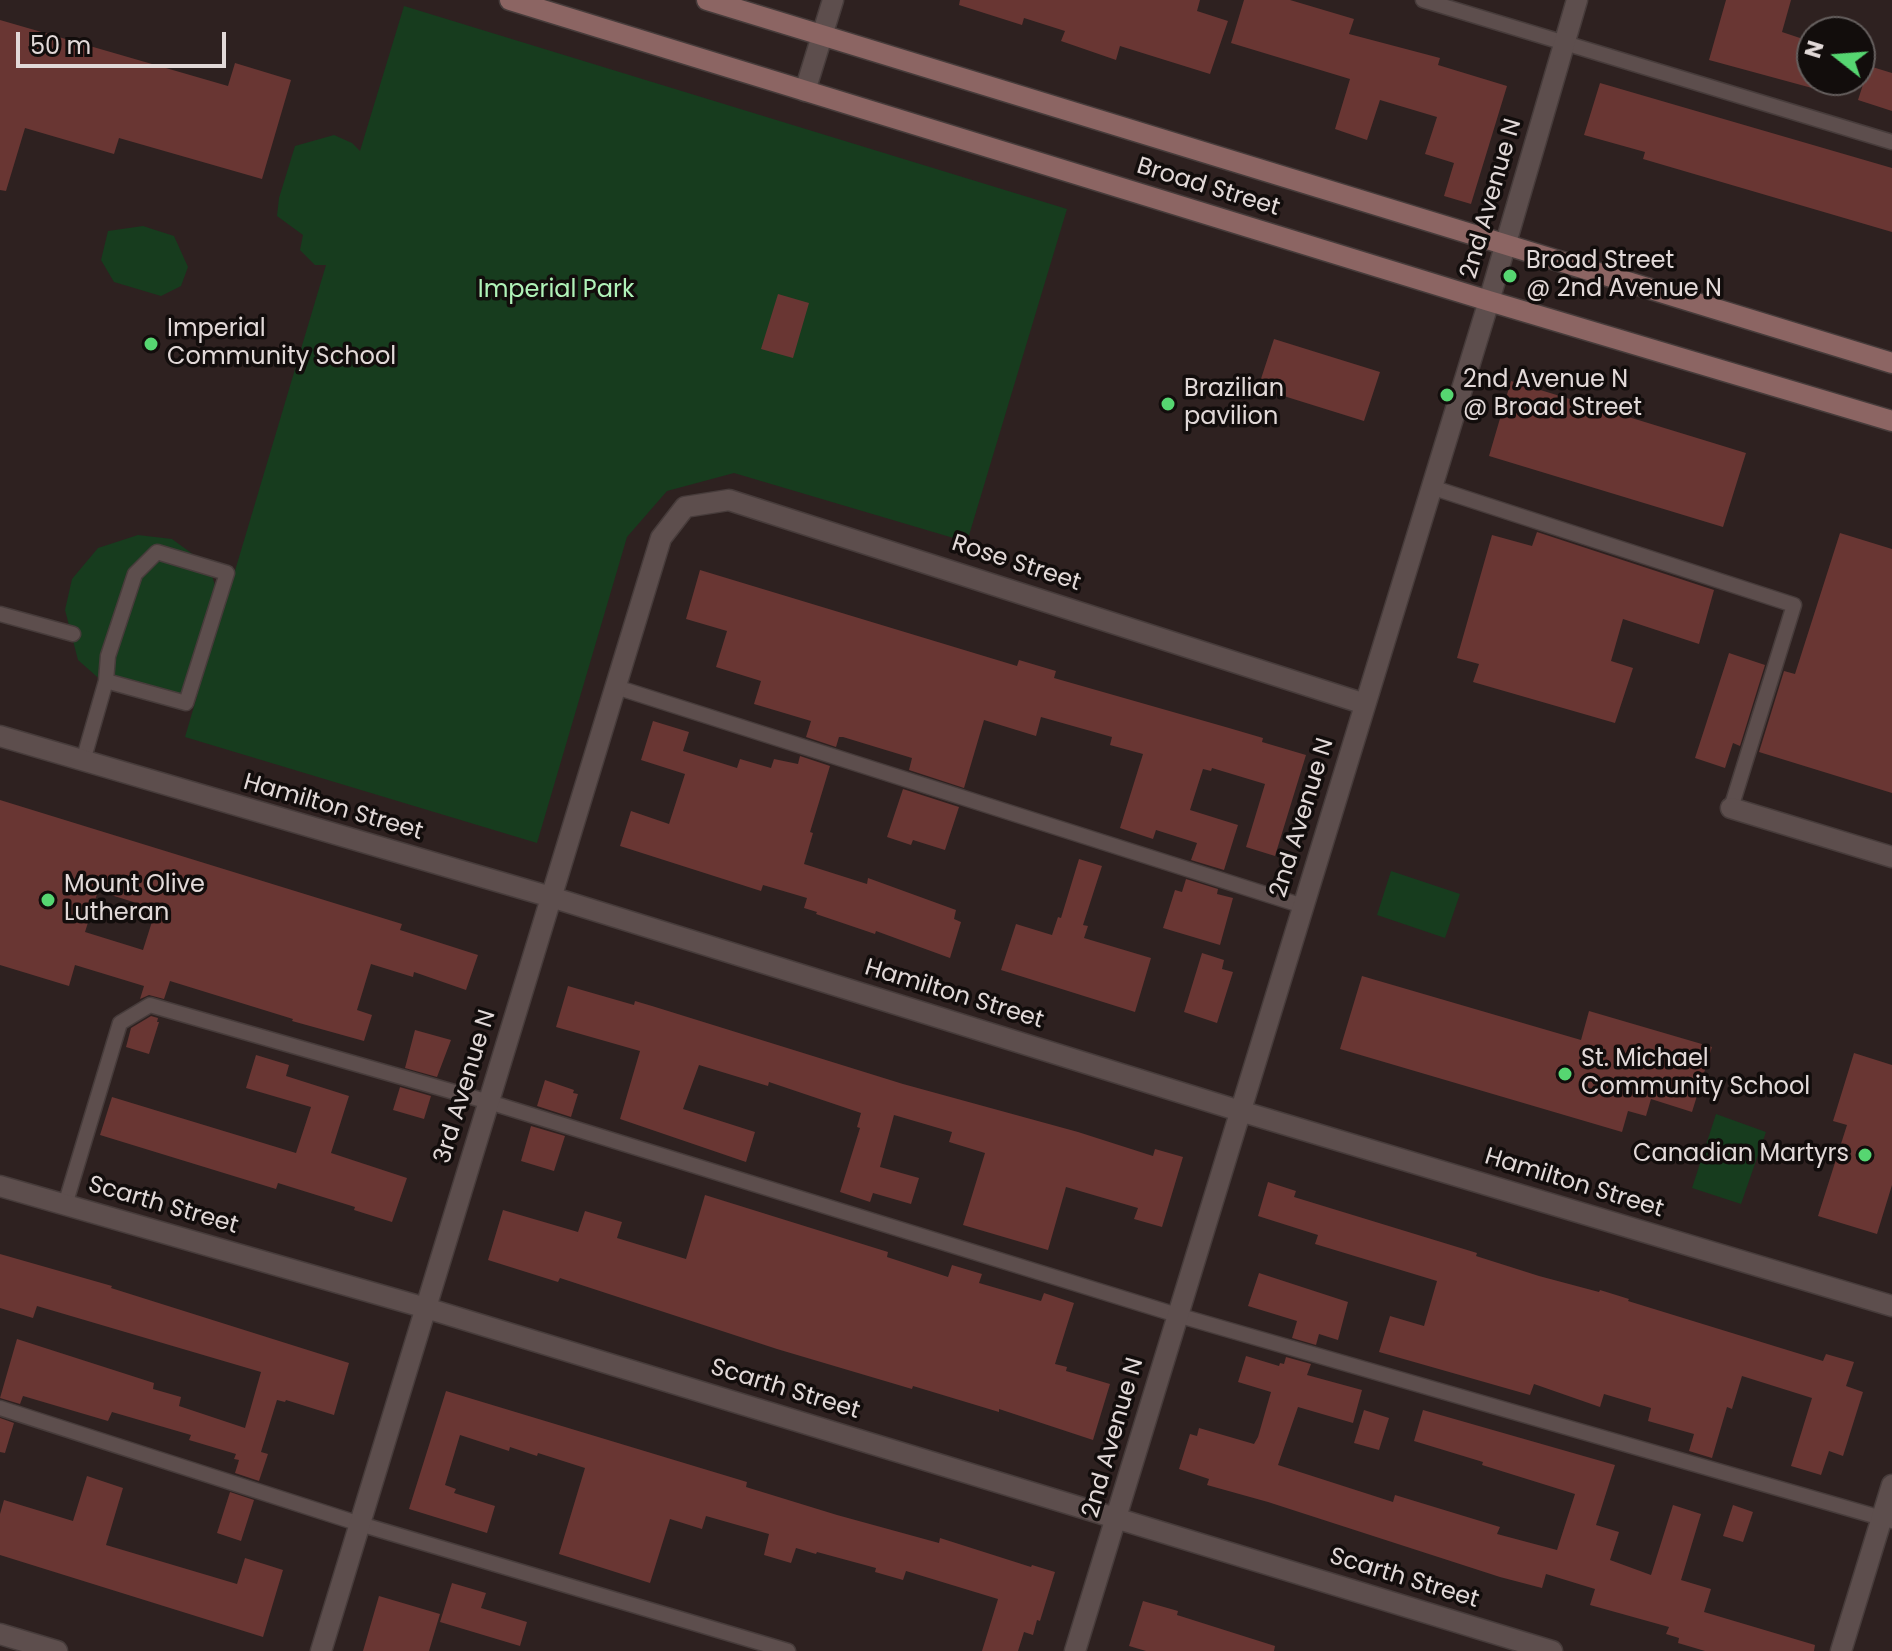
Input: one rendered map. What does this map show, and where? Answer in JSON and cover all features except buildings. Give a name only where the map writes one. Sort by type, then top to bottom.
[{"type":"main road","name":"Broad Street","points":[[510,0],[1489,301],[1892,421]]},
{"type":"main road","name":"Broad Street","points":[[707,0],[1892,363]]},
{"type":"street","points":[[805,91],[833,0]]},
{"type":"street","name":"2nd Avenue N","points":[[1075,1651],[1506,246],[1577,0]]},
{"type":"street","name":"Rose Street","points":[[661,538],[685,507],[729,500],[1365,704]]},
{"type":"street","name":"3rd Avenue N","points":[[321,1651],[661,538]]},
{"type":"street","name":"Hamilton Street","points":[[0,736],[551,897],[1240,1111],[1892,1306]]},
{"type":"street","points":[[1731,808],[1892,857]]},
{"type":"street","name":"Scarth Street","points":[[0,1186],[426,1308],[1552,1651]]},
{"type":"street","points":[[1841,1651],[1887,1520],[1892,1485]]},
{"type":"street","points":[[0,1634],[57,1651]]},
{"type":"lane","points":[[1423,0],[1892,142]]},
{"type":"lane","points":[[1431,487],[1794,605],[1731,808]]},
{"type":"lane","points":[[83,761],[106,681],[108,656],[135,574],[157,552],[227,573],[186,703],[106,681]]},
{"type":"lane","points":[[0,614],[73,634]]},
{"type":"lane","points":[[616,687],[1303,906]]},
{"type":"lane","points":[[65,1205],[120,1023],[150,1005],[489,1102],[1177,1315],[1887,1520]]},
{"type":"lane","points":[[0,1408],[360,1524],[788,1651]]},
{"type":"green space","name":"Imperial Park","points":[[404,6],[1067,209],[967,542],[734,473],[667,491],[627,537],[537,843],[185,737],[197,696],[180,704],[104,683],[78,660],[65,610],[72,579],[98,548],[138,535],[172,539],[209,566],[223,611],[326,265],[315,265],[300,250],[303,235],[277,216],[279,198],[295,146],[334,135],[352,143],[360,151]]},
{"type":"green space","points":[[143,226],[174,236],[188,267],[181,286],[161,296],[114,282],[101,260],[108,231]]},
{"type":"green space","points":[[1391,871],[1460,894],[1445,938],[1377,915]]},
{"type":"green space","points":[[1716,1114],[1766,1132],[1741,1204],[1692,1188]]},
{"type":"place","name":"Broad Street @ 2nd Avenue N","points":[[1510,276]]},
{"type":"place","name":"Imperial Community School","points":[[151,344]]},
{"type":"place","name":"2nd Avenue N @ Broad Street","points":[[1447,395]]},
{"type":"place","name":"Brazilian pavilion","points":[[1168,404]]},
{"type":"place","name":"Mount Olive Lutheran","points":[[48,900]]},
{"type":"place","name":"St. Michael Community School","points":[[1565,1074]]},
{"type":"place","name":"Canadian Martyrs","points":[[1865,1155]]}]
